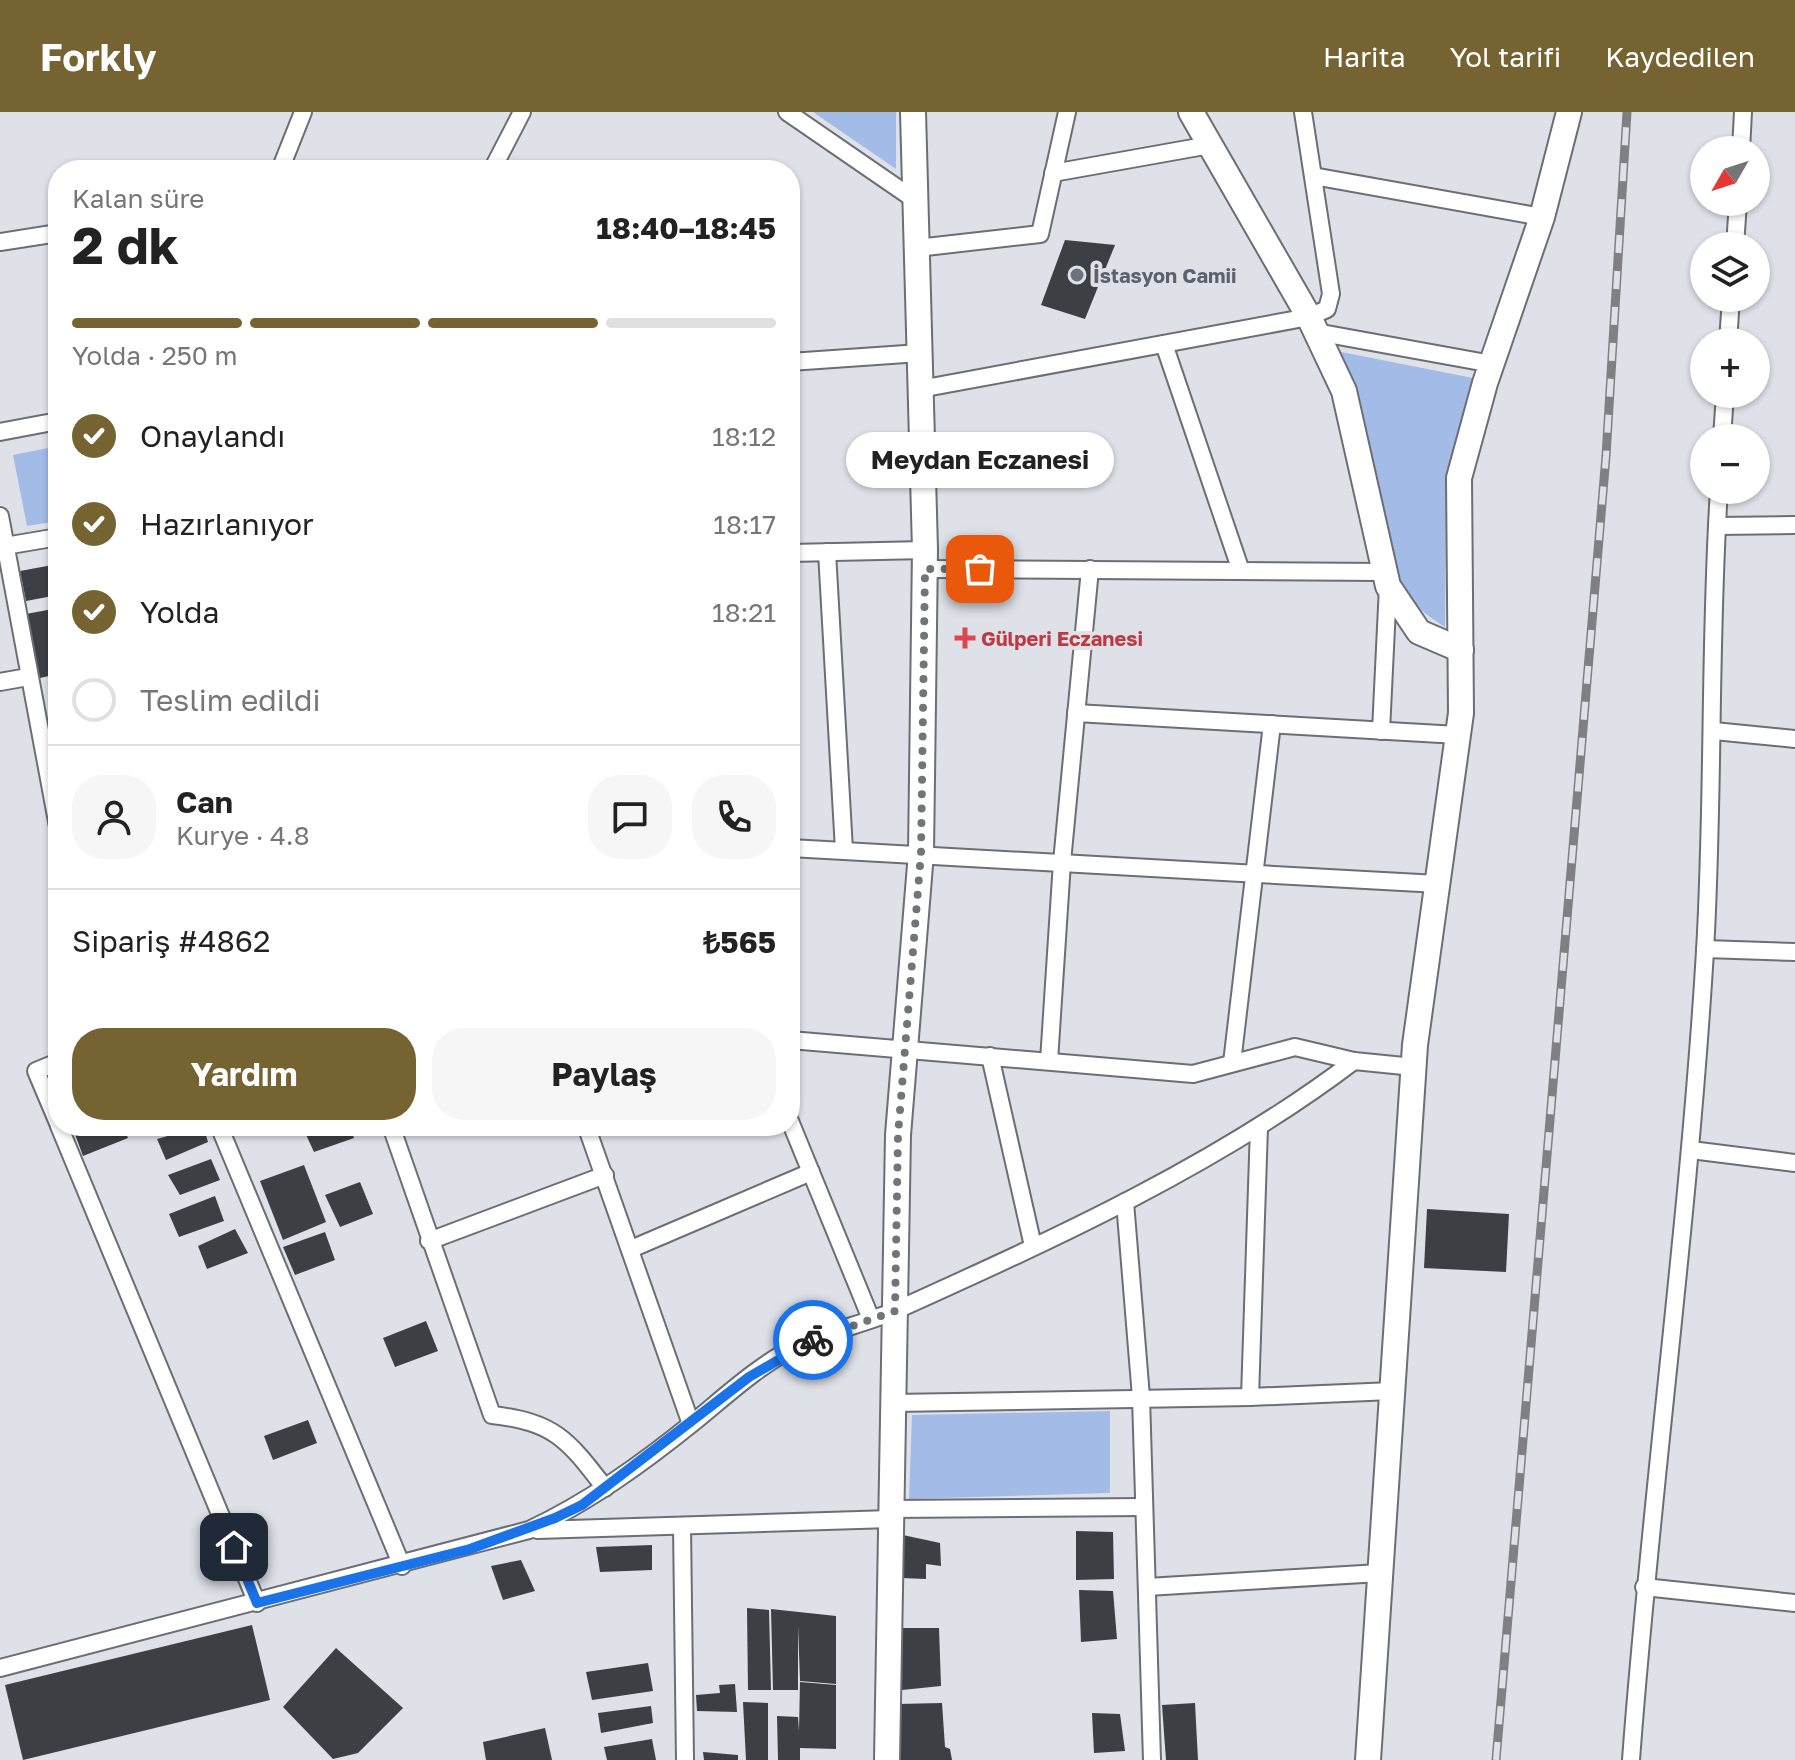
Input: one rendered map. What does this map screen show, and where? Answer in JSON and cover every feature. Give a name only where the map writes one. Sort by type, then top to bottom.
[{"type":"street","points":[[284,160],[303,112]]},
{"type":"street","points":[[497,160],[522,112]]},
{"type":"street","points":[[787,112],[915,200]]},
{"type":"street","points":[[887,1760],[898,1135],[921,853],[925,559],[913,112]]},
{"type":"street","points":[[917,248],[1040,234],[1067,112]]},
{"type":"street","points":[[1191,112],[1312,324],[1344,391],[1386,579],[1381,731]]},
{"type":"street","points":[[1303,112],[1331,294],[1327,309],[1312,324]]},
{"type":"street","points":[[1368,1760],[1414,1067],[1458,735],[1461,650],[1459,478],[1492,364],[1542,217],[1569,112]]},
{"type":"street","points":[[1742,136],[1743,112]]},
{"type":"street","points":[[1053,173],[1210,145]]},
{"type":"street","points":[[1313,176],[1542,217]]},
{"type":"street","points":[[0,242],[48,235]]},
{"type":"street","points":[[920,389],[1164,344],[1312,324],[1492,364]]},
{"type":"street","points":[[1164,344],[1241,571]]},
{"type":"street","points":[[800,361],[920,353]]},
{"type":"street","points":[[0,432],[48,423]]},
{"type":"street","points":[[1631,1760],[1644,1587],[1691,1150],[1705,949],[1714,731],[1718,504]]},
{"type":"street","points":[[0,516],[48,777]]},
{"type":"street","points":[[1717,526],[1795,525]]},
{"type":"street","points":[[5,546],[48,539]]},
{"type":"street","points":[[827,552],[844,850]]},
{"type":"street","points":[[800,553],[1090,569],[1241,571],[1386,579]]},
{"type":"street","points":[[1049,1061],[1062,862],[1090,569]]},
{"type":"street","points":[[1386,579],[1419,632],[1461,650]]},
{"type":"street","points":[[0,682],[28,677]]},
{"type":"street","points":[[1076,713],[1458,735]]},
{"type":"street","points":[[1232,1063],[1272,724]]},
{"type":"street","points":[[1714,731],[1795,739]]},
{"type":"street","points":[[800,848],[1438,884]]},
{"type":"street","points":[[1705,949],[1795,952]]},
{"type":"street","points":[[800,1041],[1193,1074],[1295,1047],[1354,1061],[1414,1067]]},
{"type":"street","points":[[990,1056],[1033,1246]]},
{"type":"street","points":[[0,1668],[402,1566],[529,1530],[582,1505],[749,1377],[795,1347],[895,1311],[1125,1202],[1289,1110],[1354,1061]]},
{"type":"street","points":[[48,1066],[36,1071],[48,1100]]},
{"type":"street","points":[[1250,1397],[1259,1127]]},
{"type":"street","points":[[63,1136],[257,1603]]},
{"type":"street","points":[[223,1136],[402,1566]]},
{"type":"street","points":[[394,1136],[492,1415],[525,1419],[567,1440],[605,1488]]},
{"type":"street","points":[[590,1136],[691,1424]]},
{"type":"street","points":[[796,1136],[871,1319]]},
{"type":"street","points":[[1691,1150],[1795,1163]]},
{"type":"street","points":[[631,1249],[811,1172]]},
{"type":"street","points":[[429,1241],[605,1175]]},
{"type":"street","points":[[1125,1202],[1141,1397],[1152,1760]]},
{"type":"street","points":[[893,1403],[1250,1397],[1392,1391]]},
{"type":"street","points":[[529,1530],[682,1526],[891,1514],[1144,1507]]},
{"type":"street","points":[[682,1526],[685,1760]]},
{"type":"street","points":[[1147,1587],[1380,1573]]},
{"type":"street","points":[[1644,1587],[1795,1603]]},
{"type":"shaded area","points":[[813,112],[896,112],[896,169]]},
{"type":"shaded area","points":[[1336,351],[1473,378],[1446,483],[1445,627],[1411,600],[1397,573]]},
{"type":"shaded area","points":[[48,448],[48,523],[27,526],[13,455]]},
{"type":"shaded area","points":[[1110,1411],[1110,1493],[909,1499],[912,1415]]},
{"type":"building","name":"İstasyon Camii","points":[[1065,240],[1115,245],[1085,319],[1041,305]]},
{"type":"building","points":[[48,566],[48,597],[26,601],[20,571]]},
{"type":"building","points":[[48,610],[48,676],[40,678],[26,614]]},
{"type":"building","points":[[76,1136],[127,1136],[128,1138],[83,1156]]},
{"type":"building","points":[[206,1136],[208,1142],[166,1160],[157,1139]]},
{"type":"building","points":[[307,1136],[353,1136],[354,1138],[314,1152]]},
{"type":"building","points":[[211,1159],[220,1180],[180,1195],[168,1175]]},
{"type":"building","points":[[304,1165],[326,1222],[283,1240],[260,1181]]},
{"type":"building","points":[[360,1182],[373,1214],[340,1227],[325,1195]]},
{"type":"building","points":[[215,1196],[224,1221],[179,1237],[169,1214]]},
{"type":"building","points":[[1427,1209],[1509,1214],[1506,1272],[1424,1268]]},
{"type":"building","points":[[235,1229],[248,1253],[207,1269],[198,1246]]},
{"type":"building","points":[[325,1232],[335,1260],[295,1275],[283,1247]]},
{"type":"building","points":[[426,1321],[438,1351],[395,1367],[383,1338]]},
{"type":"building","points":[[308,1420],[317,1443],[273,1460],[264,1436]]},
{"type":"building","points":[[1076,1531],[1113,1532],[1114,1579],[1076,1580]]},
{"type":"building","points":[[903,1535],[940,1543],[941,1566],[926,1564],[926,1579],[902,1578]]},
{"type":"building","points":[[652,1545],[652,1570],[600,1572],[596,1547]]},
{"type":"building","points":[[521,1560],[535,1591],[503,1600],[491,1566]]},
{"type":"building","points":[[1079,1590],[1113,1591],[1117,1639],[1081,1642]]},
{"type":"building","points":[[747,1608],[769,1610],[771,1690],[748,1690]]},
{"type":"building","points":[[771,1609],[836,1616],[836,1684],[800,1681],[798,1625],[798,1690],[773,1690]]},
{"type":"building","points":[[252,1625],[270,1700],[23,1760],[5,1685]]},
{"type":"building","points":[[897,1628],[939,1628],[941,1686],[902,1690]]},
{"type":"building","points":[[336,1648],[403,1708],[358,1753],[333,1759],[283,1707]]},
{"type":"building","points":[[648,1663],[653,1691],[592,1700],[586,1672]]},
{"type":"building","points":[[800,1682],[836,1685],[836,1749],[800,1748],[800,1760],[778,1760],[777,1716],[798,1717],[799,1731]]},
{"type":"building","points":[[735,1684],[737,1712],[697,1711],[696,1695],[720,1693],[719,1685]]},
{"type":"building","points":[[743,1702],[768,1703],[768,1760],[746,1760]]},
{"type":"building","points":[[942,1703],[945,1747],[950,1749],[952,1760],[899,1760],[898,1704]]},
{"type":"building","points":[[1195,1703],[1198,1760],[1166,1760],[1162,1705]]},
{"type":"building","points":[[651,1706],[653,1723],[601,1733],[598,1713]]},
{"type":"building","points":[[1092,1713],[1120,1714],[1125,1751],[1094,1753]]},
{"type":"building","points":[[545,1728],[552,1760],[486,1760],[483,1742]]},
{"type":"building","points":[[652,1739],[656,1760],[607,1760],[604,1747]]},
{"type":"building","points":[[703,1752],[738,1755],[738,1760],[704,1760]]},
{"type":"railway","points":[[1496,1760],[1606,456],[1627,112]]},
{"type":"way so far","points":[[813,1340],[895,1311],[898,1135],[921,853],[925,569],[980,569]]},
{"type":"place","name":"İstasyon Camii","points":[[1077,275]]},
{"type":"place","name":"Meydan Eczanesi","points":[[980,569]]},
{"type":"place","name":"Gülperi Eczanesi","points":[[965,638]]},
{"type":"route","points":[[234,1547],[257,1603],[470,1549],[529,1530],[582,1505],[749,1377],[795,1347],[813,1340]]}]
